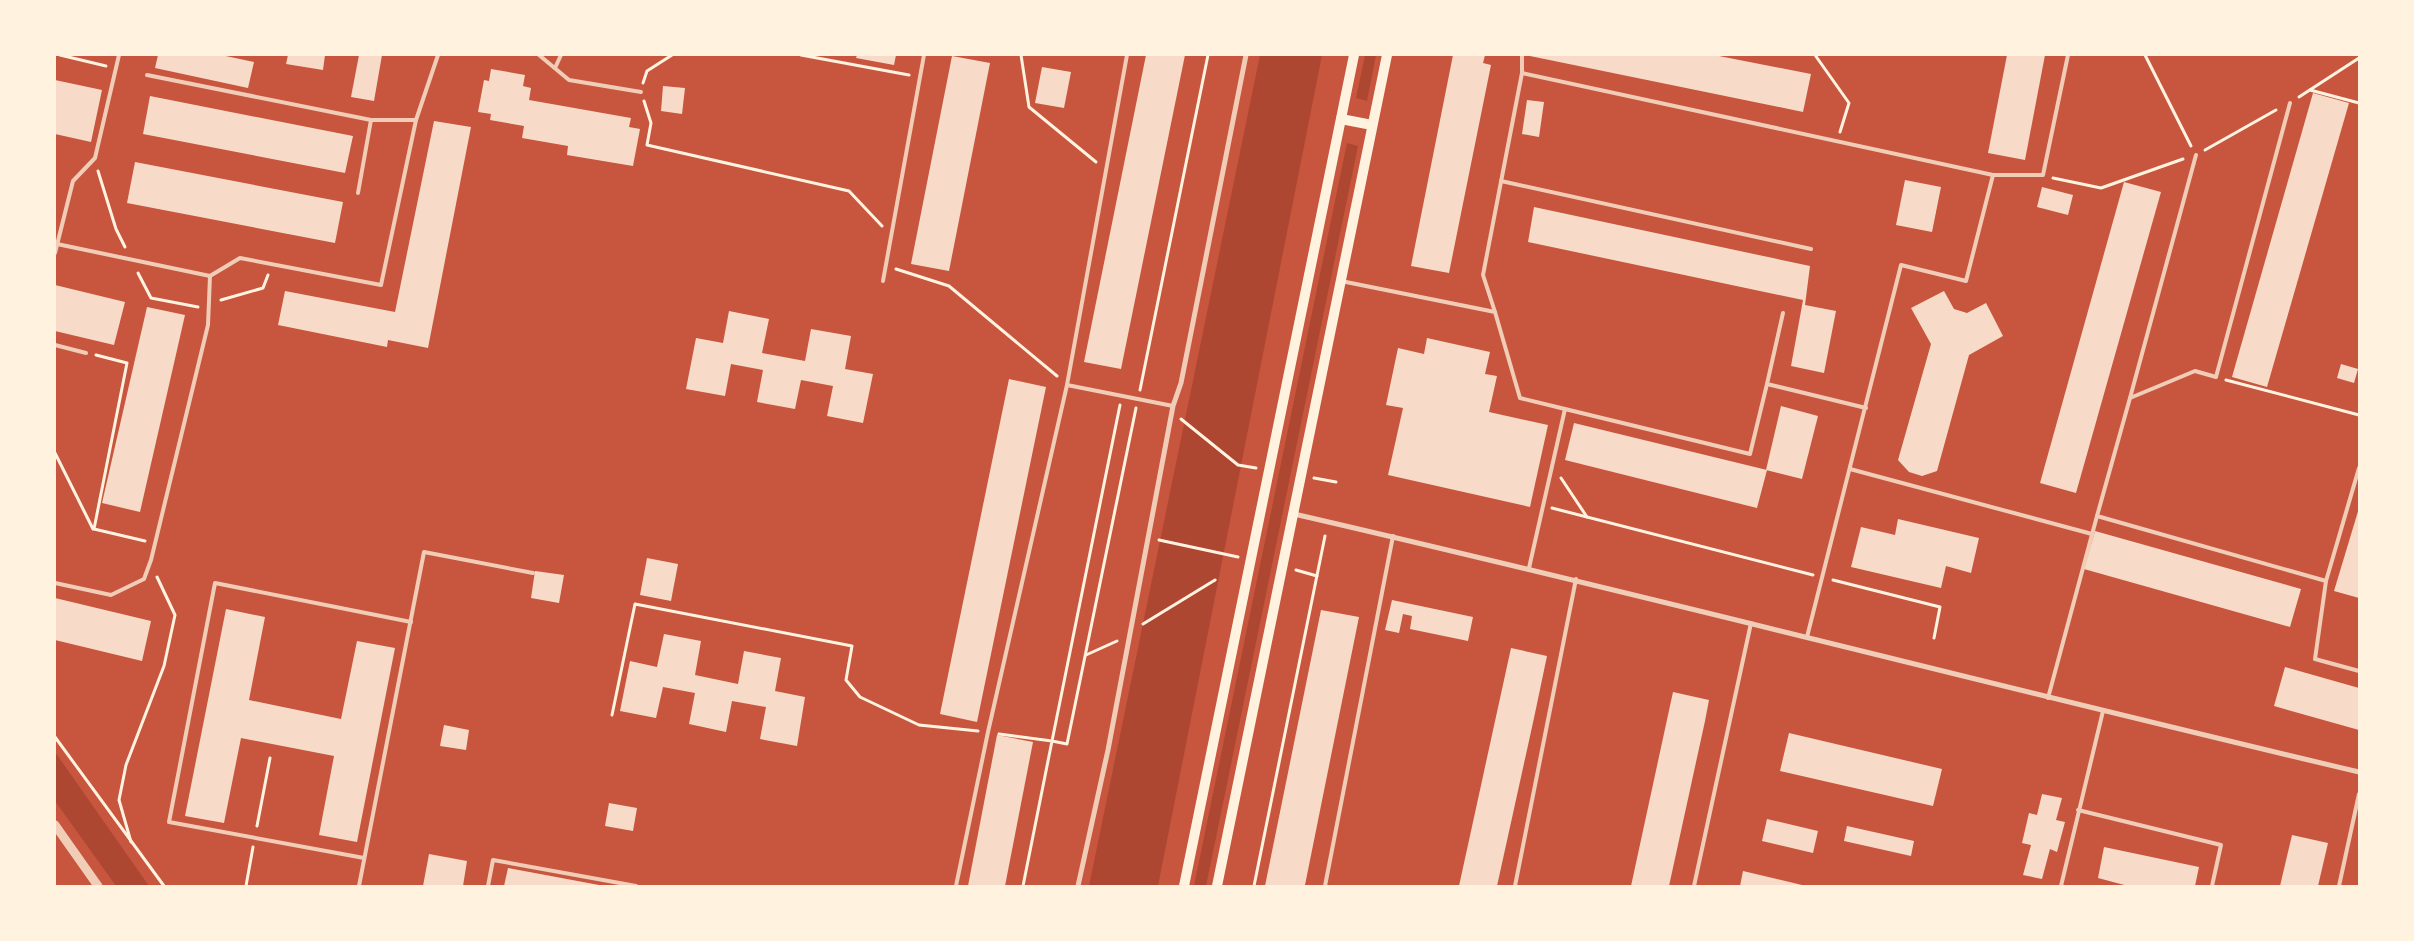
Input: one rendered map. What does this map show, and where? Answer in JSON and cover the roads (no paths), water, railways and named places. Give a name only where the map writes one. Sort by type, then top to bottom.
[{"type":"main road","points":[[1184,886],[1354,55]]},
{"type":"main road","points":[[1217,886],[1387,55]]},
{"type":"main road","points":[[1341,119],[1372,125]]},
{"type":"street","points":[[1078,886],[1108,750],[1172,409],[1181,384],[1246,55]]},
{"type":"street","points":[[1294,514],[1576,579],[2048,698],[2359,772]]},
{"type":"street","points":[[55,825],[98,886]]},
{"type":"lane","points":[[55,253],[73,181],[94,158],[119,55]]},
{"type":"lane","points":[[57,244],[210,276],[240,258],[381,285],[416,120],[438,55]]},
{"type":"lane","points":[[539,55],[569,80],[641,92]]},
{"type":"lane","points":[[555,68],[561,55]]},
{"type":"lane","points":[[884,281],[924,55]]},
{"type":"lane","points":[[956,886],[988,732],[1067,385],[1127,55]]},
{"type":"lane","points":[[1522,55],[1522,73],[1483,275],[1520,398],[1750,454],[1783,313]]},
{"type":"lane","points":[[1522,73],[1993,175],[2043,176],[2068,55]]},
{"type":"lane","points":[[147,75],[372,120],[416,120]]},
{"type":"lane","points":[[2130,398],[2195,371],[2216,377],[2290,102]]},
{"type":"lane","points":[[358,193],[372,120]]},
{"type":"lane","points":[[2048,698],[2196,155]]},
{"type":"lane","points":[[1807,637],[1901,265],[1966,281],[1993,175]]},
{"type":"lane","points":[[1501,181],[1811,249]]},
{"type":"lane","points":[[55,583],[111,595],[144,579],[151,560],[208,325],[210,276]]},
{"type":"lane","points":[[1340,281],[1495,312]]},
{"type":"lane","points":[[55,344],[86,353]]},
{"type":"lane","points":[[1767,384],[1866,408]]},
{"type":"lane","points":[[1067,385],[1122,396],[1172,409]]},
{"type":"lane","points":[[1529,568],[1565,409]]},
{"type":"lane","points":[[2359,468],[2326,580],[2315,659],[2359,671]]},
{"type":"lane","points":[[1850,469],[2092,534]]},
{"type":"lane","points":[[2097,516],[2326,580]]},
{"type":"lane","points":[[1325,886],[1393,536]]},
{"type":"lane","points":[[359,886],[424,552],[532,573]]},
{"type":"lane","points":[[1515,886],[1576,579]]},
{"type":"lane","points":[[364,858],[169,822],[214,584],[411,622]]},
{"type":"lane","points":[[1694,886],[1751,623]]},
{"type":"lane","points":[[2061,886],[2103,711]]},
{"type":"lane","points":[[2338,886],[2359,794]]},
{"type":"lane","points":[[2078,810],[2221,845],[2212,886]]},
{"type":"lane","points":[[488,886],[493,860],[636,886]]}]
